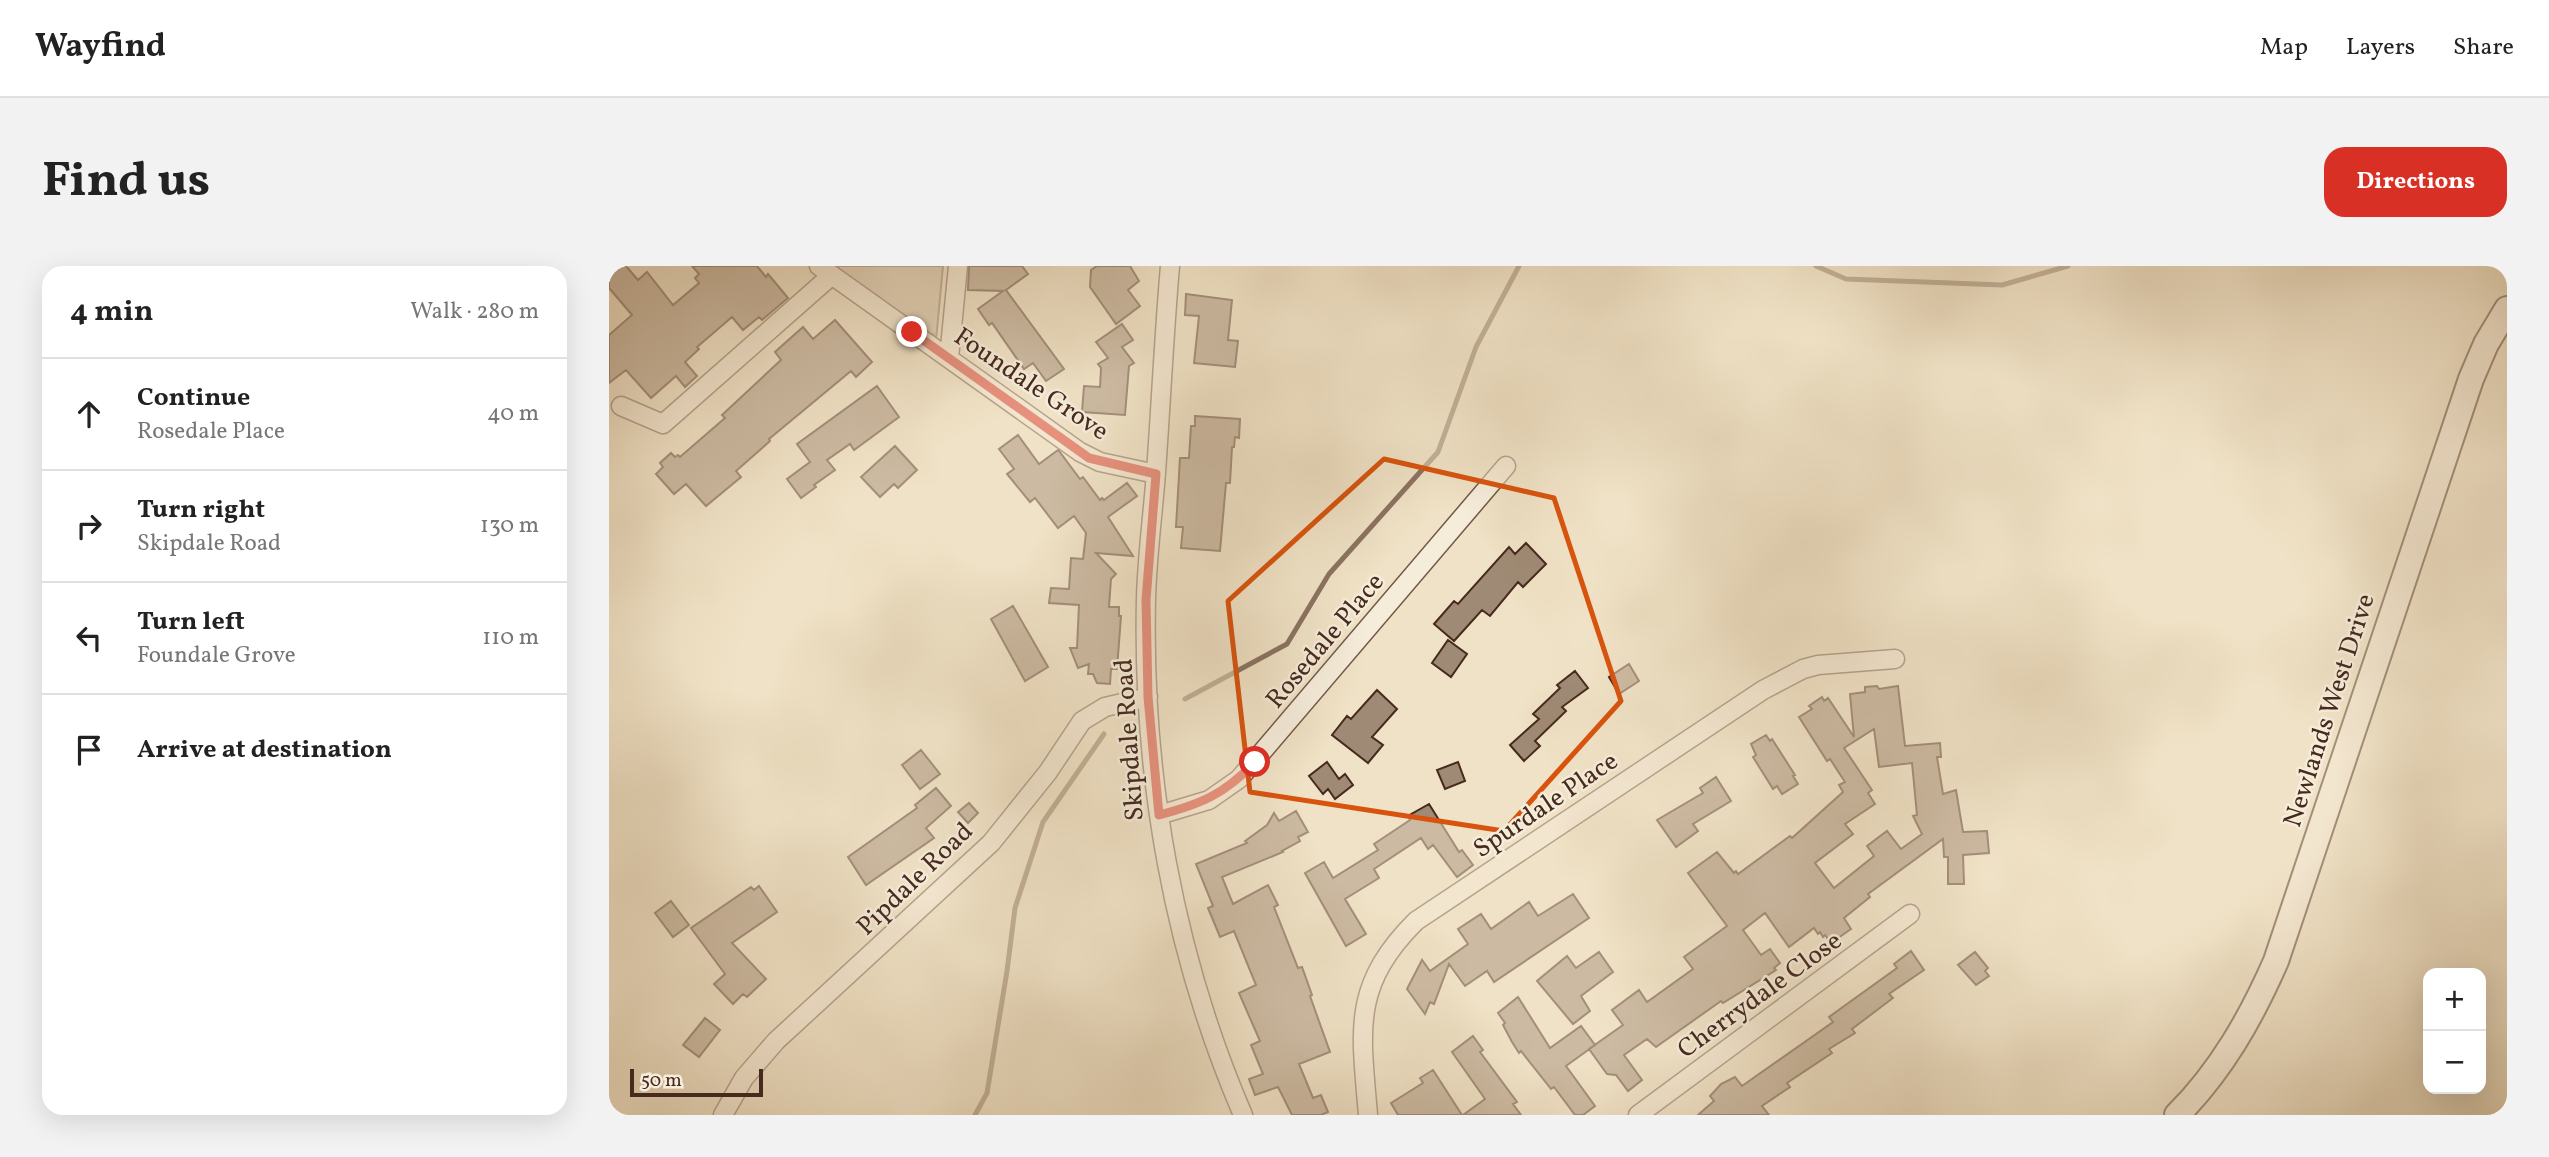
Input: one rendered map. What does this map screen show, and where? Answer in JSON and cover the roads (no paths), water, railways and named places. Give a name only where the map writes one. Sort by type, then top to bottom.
[{"type":"street","points":[[949,358],[958,266]]},
{"type":"street","name":"Skipdale Road","points":[[1170,266],[1146,600],[1148,697],[1159,815],[1170,881],[1200,1001],[1243,1115]]},
{"type":"street","points":[[621,406],[663,424],[825,270]]},
{"type":"street","name":"Foundale Grove","points":[[825,270],[1089,458],[1156,474]]},
{"type":"street","name":"Newlands West Drive","points":[[2177,1115],[2199,1093],[2242,1031],[2276,961],[2471,379],[2486,344],[2507,309]]},
{"type":"street","name":"Rosedale Place","points":[[1159,815],[1209,800],[1239,779],[1506,466]]},
{"type":"street","name":"Spurdale Place","points":[[1367,1115],[1362,1022],[1368,992],[1379,966],[1395,942],[1416,921],[1763,690],[1803,669],[1818,665],[1895,659]]},
{"type":"street","name":"Pipdale Road","points":[[723,1115],[744,1078],[776,1041],[991,843],[1048,772],[1082,721],[1105,707],[1148,697]]},
{"type":"street","name":"Cherrydale Close","points":[[1638,1115],[1910,914]]},
{"type":"waterway","points":[[1185,699],[1287,644],[1329,574],[1438,452],[1476,347],[1519,266]]},
{"type":"waterway","points":[[1816,266],[1846,279],[2002,285],[2068,266]]},
{"type":"waterway","points":[[975,1115],[987,1093],[1015,908],[1043,822],[1104,734]]}]
